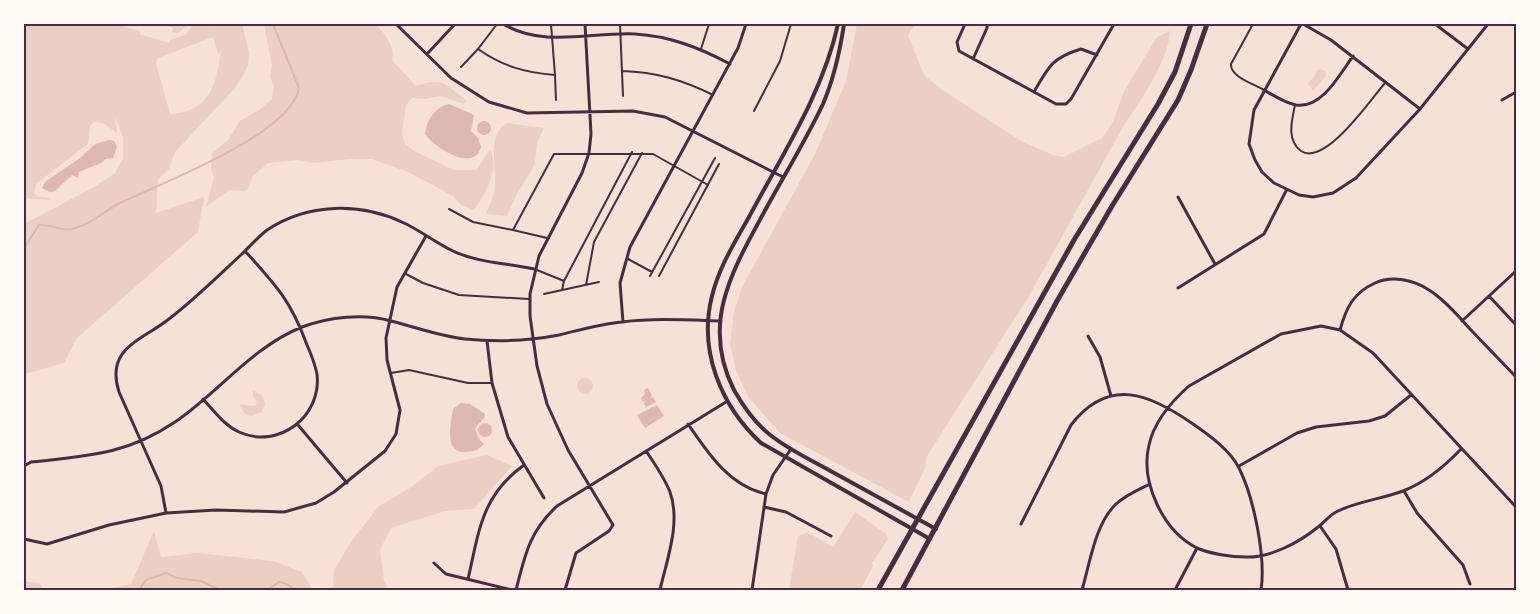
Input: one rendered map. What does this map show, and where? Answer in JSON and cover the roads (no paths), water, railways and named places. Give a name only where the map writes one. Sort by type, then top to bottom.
[{"type":"main road","points":[[878,590],[1074,240],[1158,104],[1175,72],[1191,24]]},
{"type":"main road","points":[[902,590],[1065,286],[1178,100],[1207,24]]},
{"type":"street","points":[[396,24],[451,78],[489,102],[527,113],[633,111],[666,117],[783,177]]},
{"type":"street","points":[[427,54],[455,24]]},
{"type":"street","points":[[503,24],[524,34],[551,38],[620,34],[662,37],[701,48],[730,64]]},
{"type":"street","points":[[565,590],[576,553],[609,531],[613,525],[568,450],[547,404],[532,339],[530,299],[534,269],[547,238],[582,173],[589,153],[590,113],[585,24]]},
{"type":"street","points":[[623,322],[620,283],[626,258],[730,64],[746,24]]},
{"type":"street","points":[[838,24],[821,79],[720,270],[712,296],[708,320],[712,361],[726,402],[749,432],[761,443],[784,458],[930,539]]},
{"type":"street","points":[[844,24],[837,60],[828,91],[730,275],[724,295],[720,321],[724,364],[737,395],[759,426],[791,449],[936,529]]},
{"type":"street","points":[[965,24],[957,42],[959,51],[1056,104],[1066,104],[1071,100],[1114,24]]},
{"type":"street","points":[[973,59],[987,28],[986,24]]},
{"type":"street","points":[[1420,109],[1331,40],[1302,24],[1254,110],[1249,144],[1262,172],[1286,191],[1313,197],[1333,194],[1356,178],[1420,109],[1488,24]]},
{"type":"street","points":[[1435,24],[1468,50]]},
{"type":"street","points":[[1034,92],[1047,69],[1061,56],[1082,48],[1097,55]]},
{"type":"street","points":[[1264,90],[1295,105],[1310,104],[1321,97],[1353,56]]},
{"type":"street","points":[[1502,100],[1516,92]]},
{"type":"street","points":[[1178,288],[1215,264],[1247,247],[1264,234],[1286,191]]},
{"type":"street","points":[[1178,197],[1215,264]]},
{"type":"street","points":[[166,513],[160,486],[116,382],[117,365],[128,346],[163,324],[184,307],[273,227],[294,216],[325,208],[359,208],[404,223],[453,251],[473,258],[534,269]]},
{"type":"street","points":[[24,539],[47,544],[108,525],[166,513],[216,510],[284,512],[316,503],[347,483],[385,451],[396,434],[400,410],[386,351],[389,320],[404,273],[426,236]]},
{"type":"street","points":[[203,399],[230,427],[249,436],[281,434],[298,425],[311,407],[317,385],[314,365],[301,328],[287,299],[245,251]]},
{"type":"street","points":[[1462,321],[1516,271]]},
{"type":"street","points":[[1340,330],[1345,310],[1354,296],[1382,280],[1396,278],[1416,283],[1429,290],[1462,321],[1516,377]]},
{"type":"street","points":[[1489,296],[1516,323]]},
{"type":"street","points":[[24,466],[31,462],[106,454],[142,440],[176,421],[263,349],[301,328],[342,318],[389,320],[442,335],[486,341],[532,339],[623,322],[720,321]]},
{"type":"street","points":[[1461,449],[1447,464],[1431,476],[1404,490],[1337,511],[1320,526],[1291,544],[1261,556],[1229,555],[1197,548],[1174,529],[1163,516],[1150,484],[1148,446],[1154,430],[1169,407],[1189,386],[1281,334],[1321,326],[1340,330],[1374,353],[1516,507]]},
{"type":"street","points":[[1088,336],[1100,357],[1111,396]]},
{"type":"street","points":[[486,341],[492,383],[508,437],[544,498]]},
{"type":"street","points":[[1021,524],[1071,425],[1081,412],[1096,401],[1111,396],[1126,393],[1146,397],[1169,407],[1215,440],[1239,466],[1250,495],[1261,556],[1263,568],[1261,590]]},
{"type":"street","points":[[1239,466],[1297,432],[1316,427],[1369,421],[1385,416],[1411,395]]},
{"type":"street","points":[[516,590],[528,544],[541,520],[557,506],[590,484],[726,402]]},
{"type":"street","points":[[688,424],[712,458],[732,478],[749,490],[766,494]]},
{"type":"street","points":[[298,425],[347,483]]},
{"type":"street","points":[[752,590],[766,494],[784,458],[791,449]]},
{"type":"street","points":[[646,451],[670,491],[674,514],[673,531],[660,590]]},
{"type":"street","points":[[468,579],[486,509],[509,479],[524,465]]},
{"type":"street","points":[[1082,590],[1099,531],[1107,515],[1116,504],[1129,494],[1150,484]]},
{"type":"street","points":[[1404,490],[1417,513],[1463,565],[1470,584]]},
{"type":"street","points":[[764,507],[786,512],[832,536]]},
{"type":"street","points":[[1320,526],[1336,549],[1348,590]]},
{"type":"street","points":[[1175,590],[1197,548]]},
{"type":"street","points":[[434,563],[446,574],[512,590]]},
{"type":"lane","points":[[461,67],[497,24]]},
{"type":"lane","points":[[551,24],[556,100]]},
{"type":"lane","points":[[620,24],[623,96]]},
{"type":"lane","points":[[701,48],[710,24]]},
{"type":"lane","points":[[754,112],[780,61],[791,24]]},
{"type":"lane","points":[[1253,24],[1231,64],[1231,69],[1235,74],[1264,90]]},
{"type":"lane","points":[[478,49],[491,58],[521,71],[555,75]]},
{"type":"lane","points":[[622,71],[648,72],[671,77],[713,95]]},
{"type":"lane","points":[[1295,105],[1291,136],[1296,146],[1304,152],[1313,154],[1322,151],[1334,142],[1386,82]]},
{"type":"lane","points":[[562,290],[564,281],[632,152]]},
{"type":"lane","points":[[513,230],[554,154],[589,153],[598,156],[632,152],[653,154],[708,185]]},
{"type":"lane","points":[[586,285],[594,242],[642,152]]},
{"type":"lane","points":[[650,276],[715,158]]},
{"type":"lane","points":[[659,276],[719,164]]},
{"type":"lane","points":[[448,209],[473,222],[547,238]]},
{"type":"lane","points":[[626,258],[652,272]]},
{"type":"lane","points":[[534,269],[564,281]]},
{"type":"lane","points":[[404,273],[423,283],[459,295],[530,299]]},
{"type":"lane","points":[[544,294],[599,282]]},
{"type":"lane","points":[[390,373],[409,370],[468,383],[492,383]]},
{"type":"waterway","points":[[24,248],[39,225],[68,229],[84,225],[120,203],[222,156],[250,140],[273,123],[291,106],[299,88],[273,24]]},
{"type":"waterway","points":[[141,590],[146,580],[166,573],[177,578],[201,581],[220,590]]},
{"type":"waterway","points":[[267,590],[279,582],[287,584],[295,590]]}]
